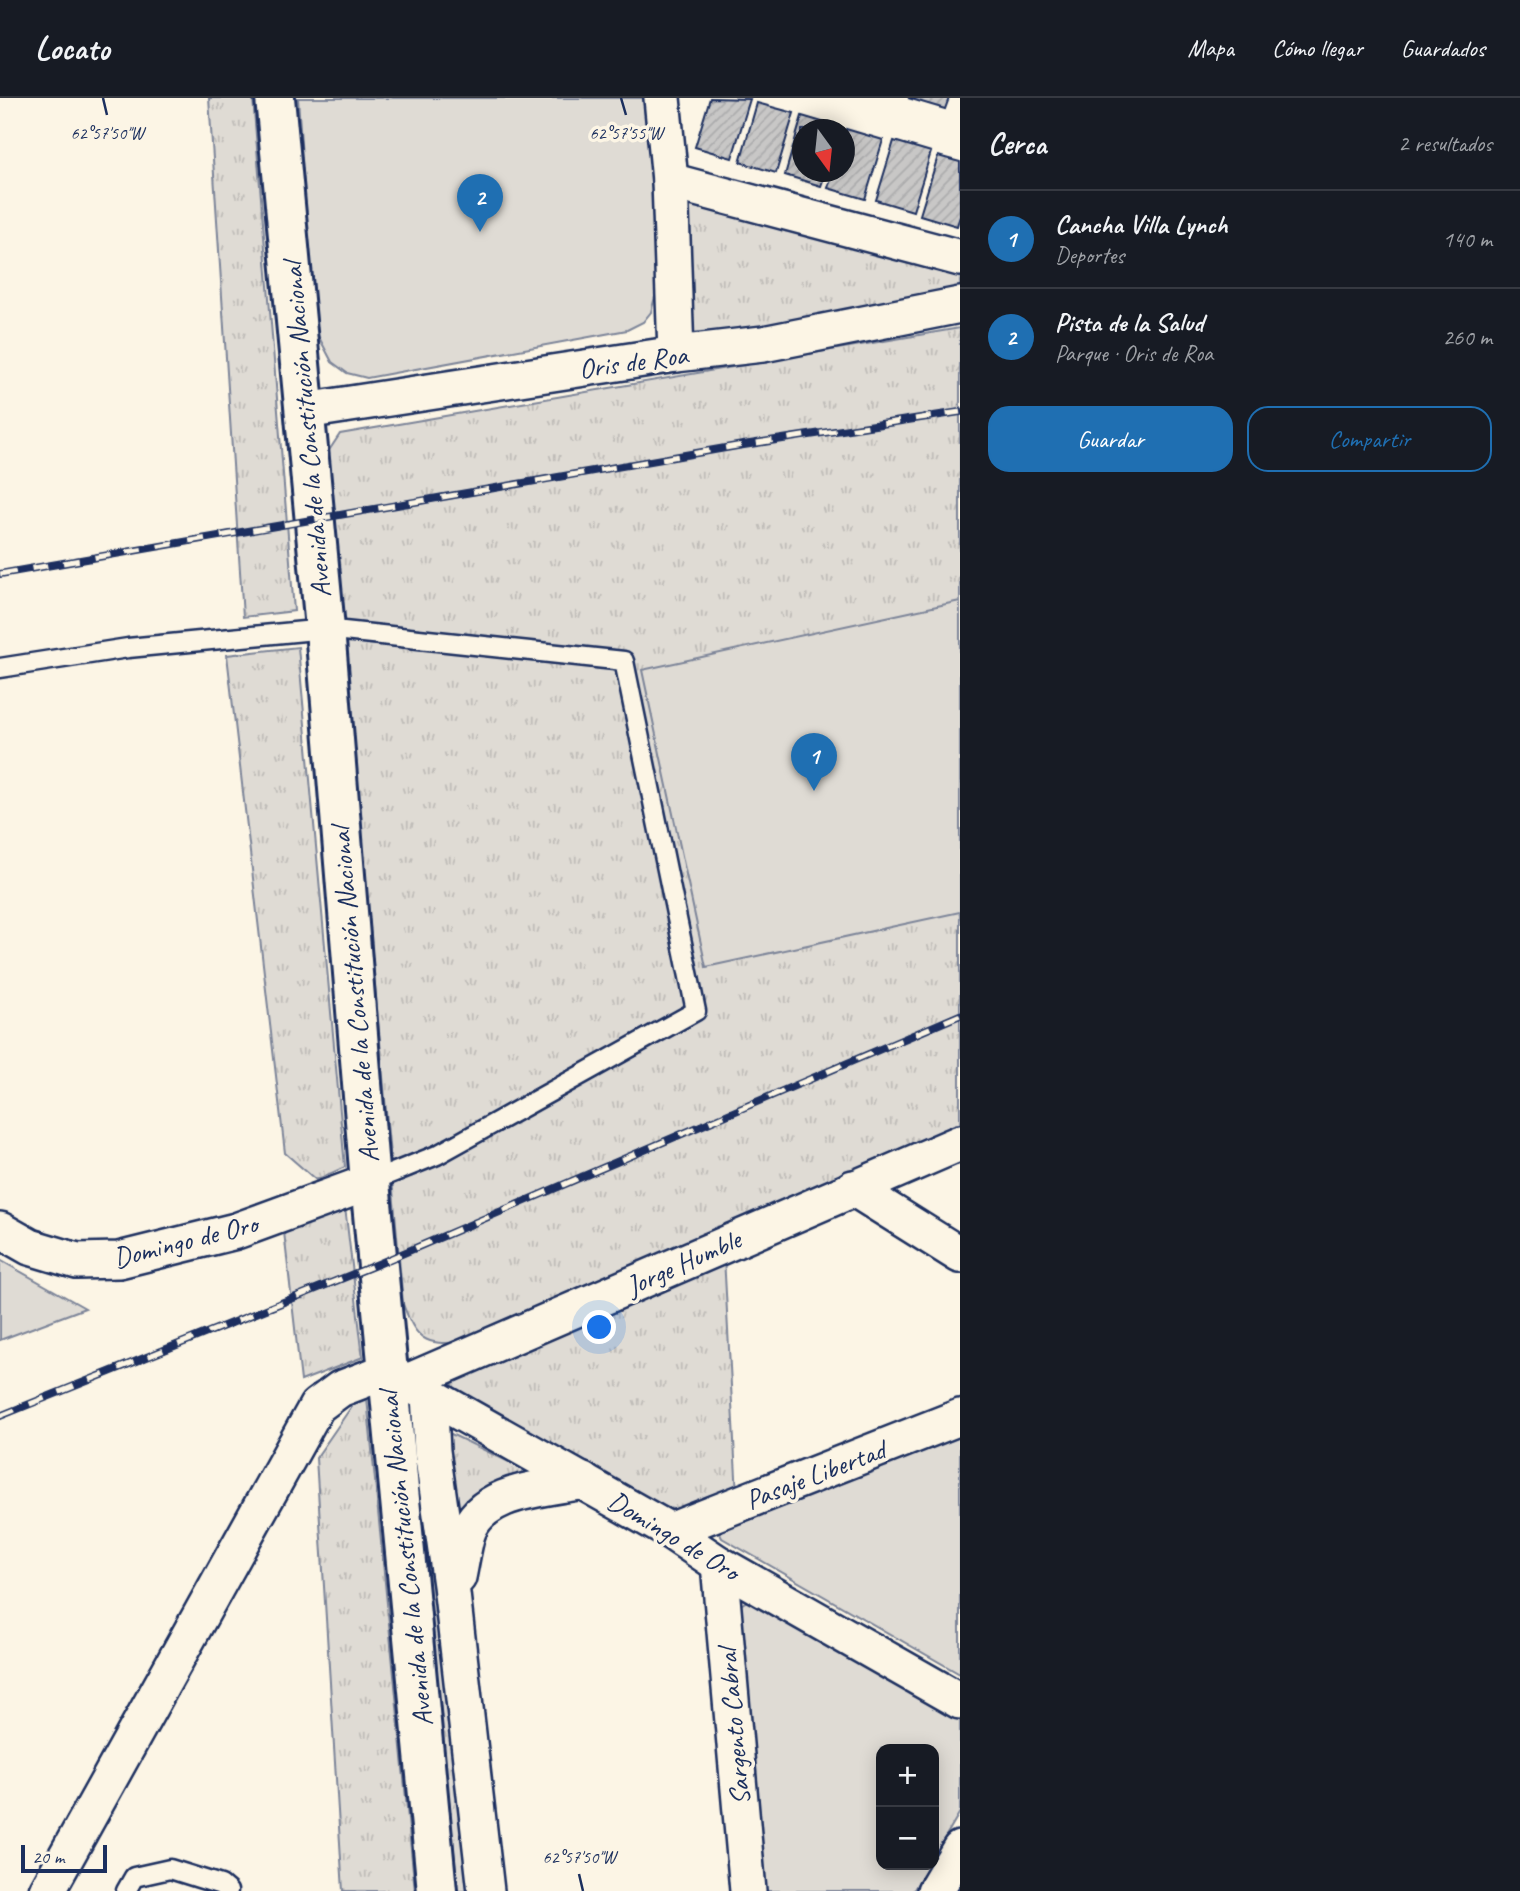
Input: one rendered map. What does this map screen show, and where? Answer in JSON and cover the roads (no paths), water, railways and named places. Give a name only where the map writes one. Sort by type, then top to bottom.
[{"type":"main road","name":"Avenida de la Constitución Nacional","points":[[275,98],[325,629],[370,1182],[408,1382],[437,1891]]},
{"type":"street","points":[[662,98],[670,181],[676,354]]},
{"type":"street","points":[[670,181],[960,258]]},
{"type":"street","name":"Oris de Roa","points":[[305,411],[676,354],[763,344],[960,305]]},
{"type":"street","name":"Jorge Humble","points":[[47,1891],[317,1406],[340,1389],[408,1382],[960,1143]]},
{"type":"street","name":"Domingo de Oro","points":[[0,1230],[30,1247],[77,1261],[119,1260],[236,1231],[370,1182]]},
{"type":"street","points":[[853,1188],[960,1255]]},
{"type":"street","name":"Domingo de Oro","points":[[408,1382],[960,1701]]},
{"type":"street","name":"Avenida de la Constitución Nacional","points":[[408,1382],[432,1451],[453,1600],[485,1891]]},
{"type":"street","name":"Pasaje Libertad","points":[[670,1531],[960,1417]]},
{"type":"street","points":[[453,1600],[467,1532],[478,1514],[492,1502],[583,1481]]},
{"type":"street","name":"Sargento Cabral","points":[[719,1564],[748,1891]]},
{"type":"street","points":[[935,1891],[960,1849]]},
{"type":"lane","points":[[0,668],[128,648],[325,629],[624,661],[696,1011],[437,1155],[370,1182]]},
{"type":"lane","points":[[126,1891],[134,1877],[170,1870],[221,1885],[228,1891]]},
{"type":"railway","points":[[0,574],[737,446],[960,412]]},
{"type":"railway","points":[[0,1416],[378,1264],[960,1015]]},
{"type":"place","name":"Pista de la Salud","points":[[480,232]]},
{"type":"place","name":"Cancha Villa Lynch","points":[[814,791]]}]
